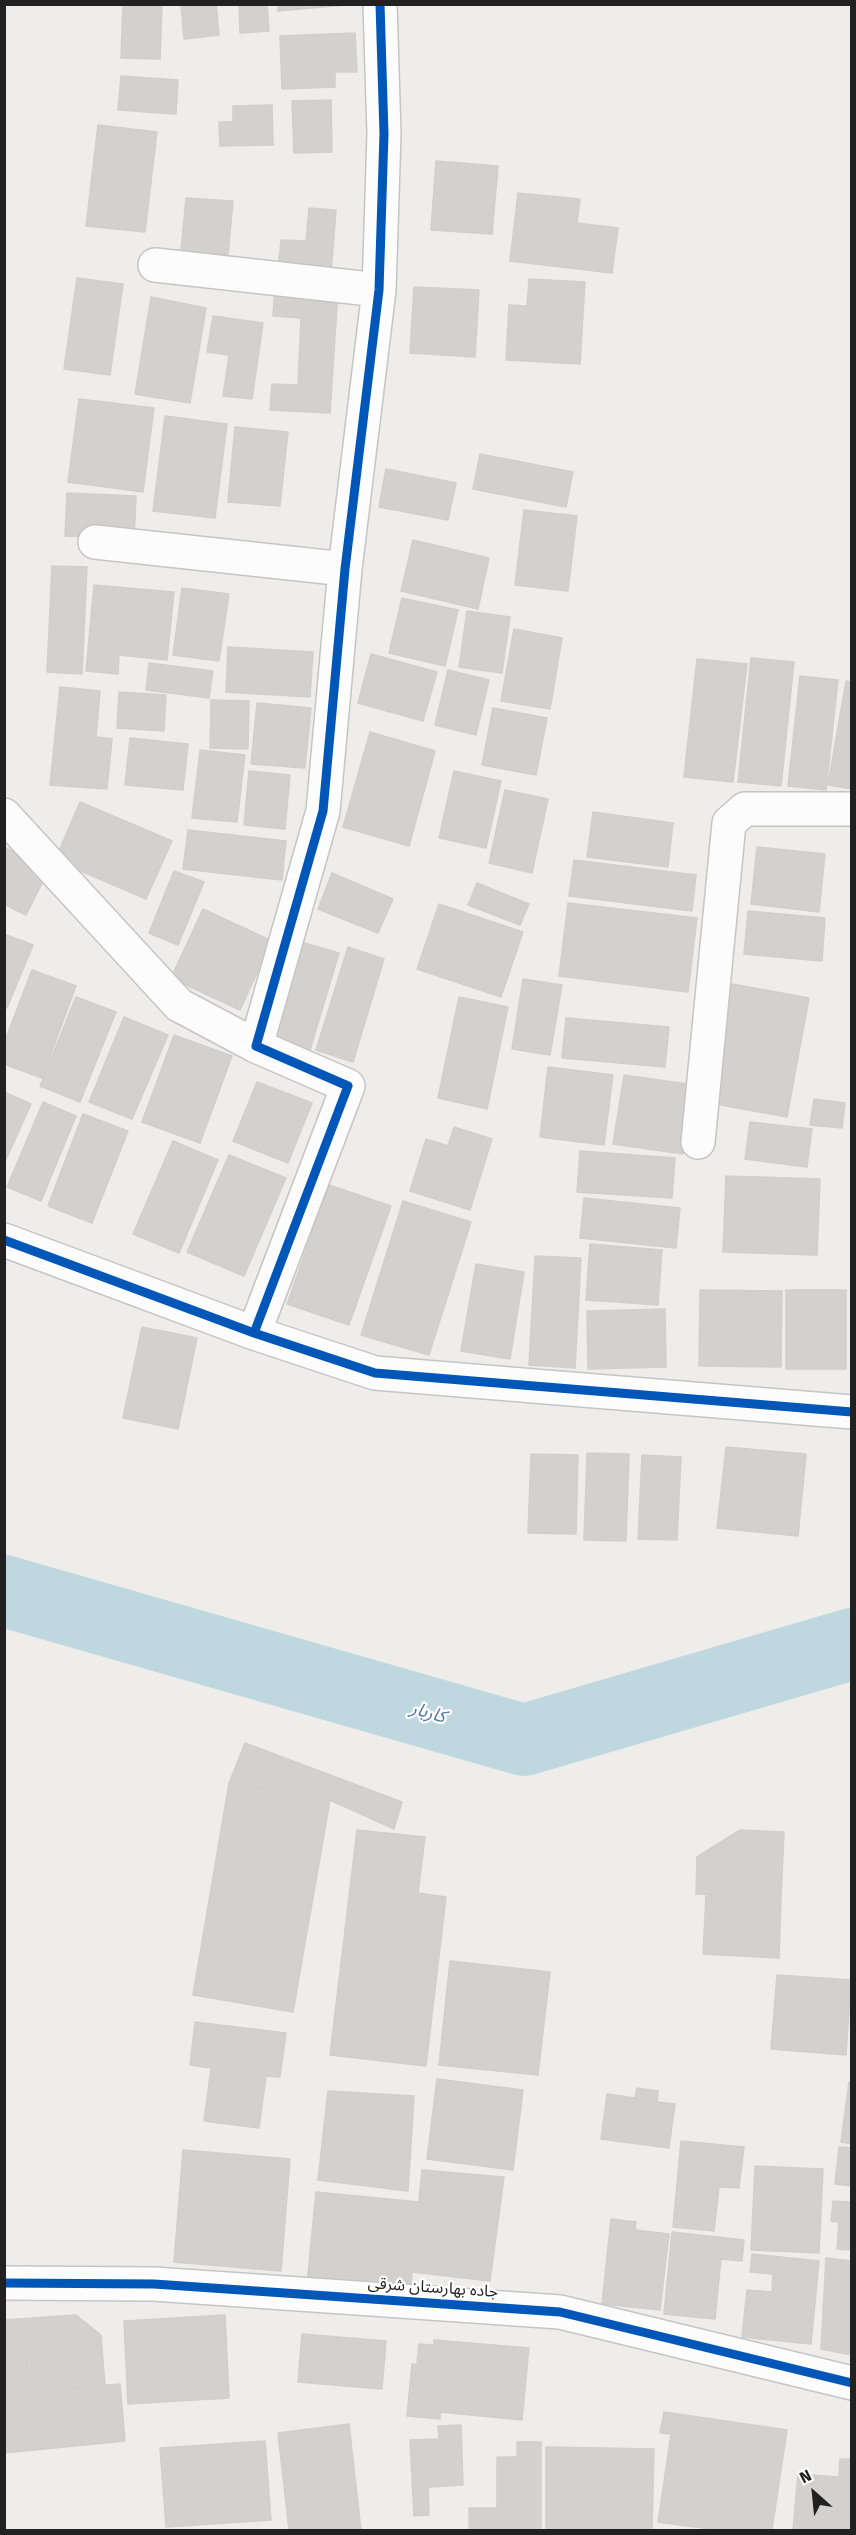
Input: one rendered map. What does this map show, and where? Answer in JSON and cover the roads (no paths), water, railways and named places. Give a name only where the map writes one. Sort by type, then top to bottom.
[{"type":"street","points":[[256,1046],[323,811],[345,569],[379,290],[384,134],[380,4]]},
{"type":"street","points":[[155,265],[379,290]]},
{"type":"street","points":[[95,542],[345,569]]},
{"type":"street","points":[[698,1142],[729,824],[745,809],[852,809]]},
{"type":"street","points":[[4,815],[179,1005],[256,1046],[348,1086],[254,1333]]},
{"type":"street","points":[[4,1240],[254,1333],[375,1372],[852,1412]]},
{"type":"street","name":"جاده بهارستان شرقی","points":[[4,2283],[154,2284],[560,2312],[852,2383]]},
{"type":"waterway","name":"کاربار","points":[[4,1591],[524,1740],[852,1644]]}]
